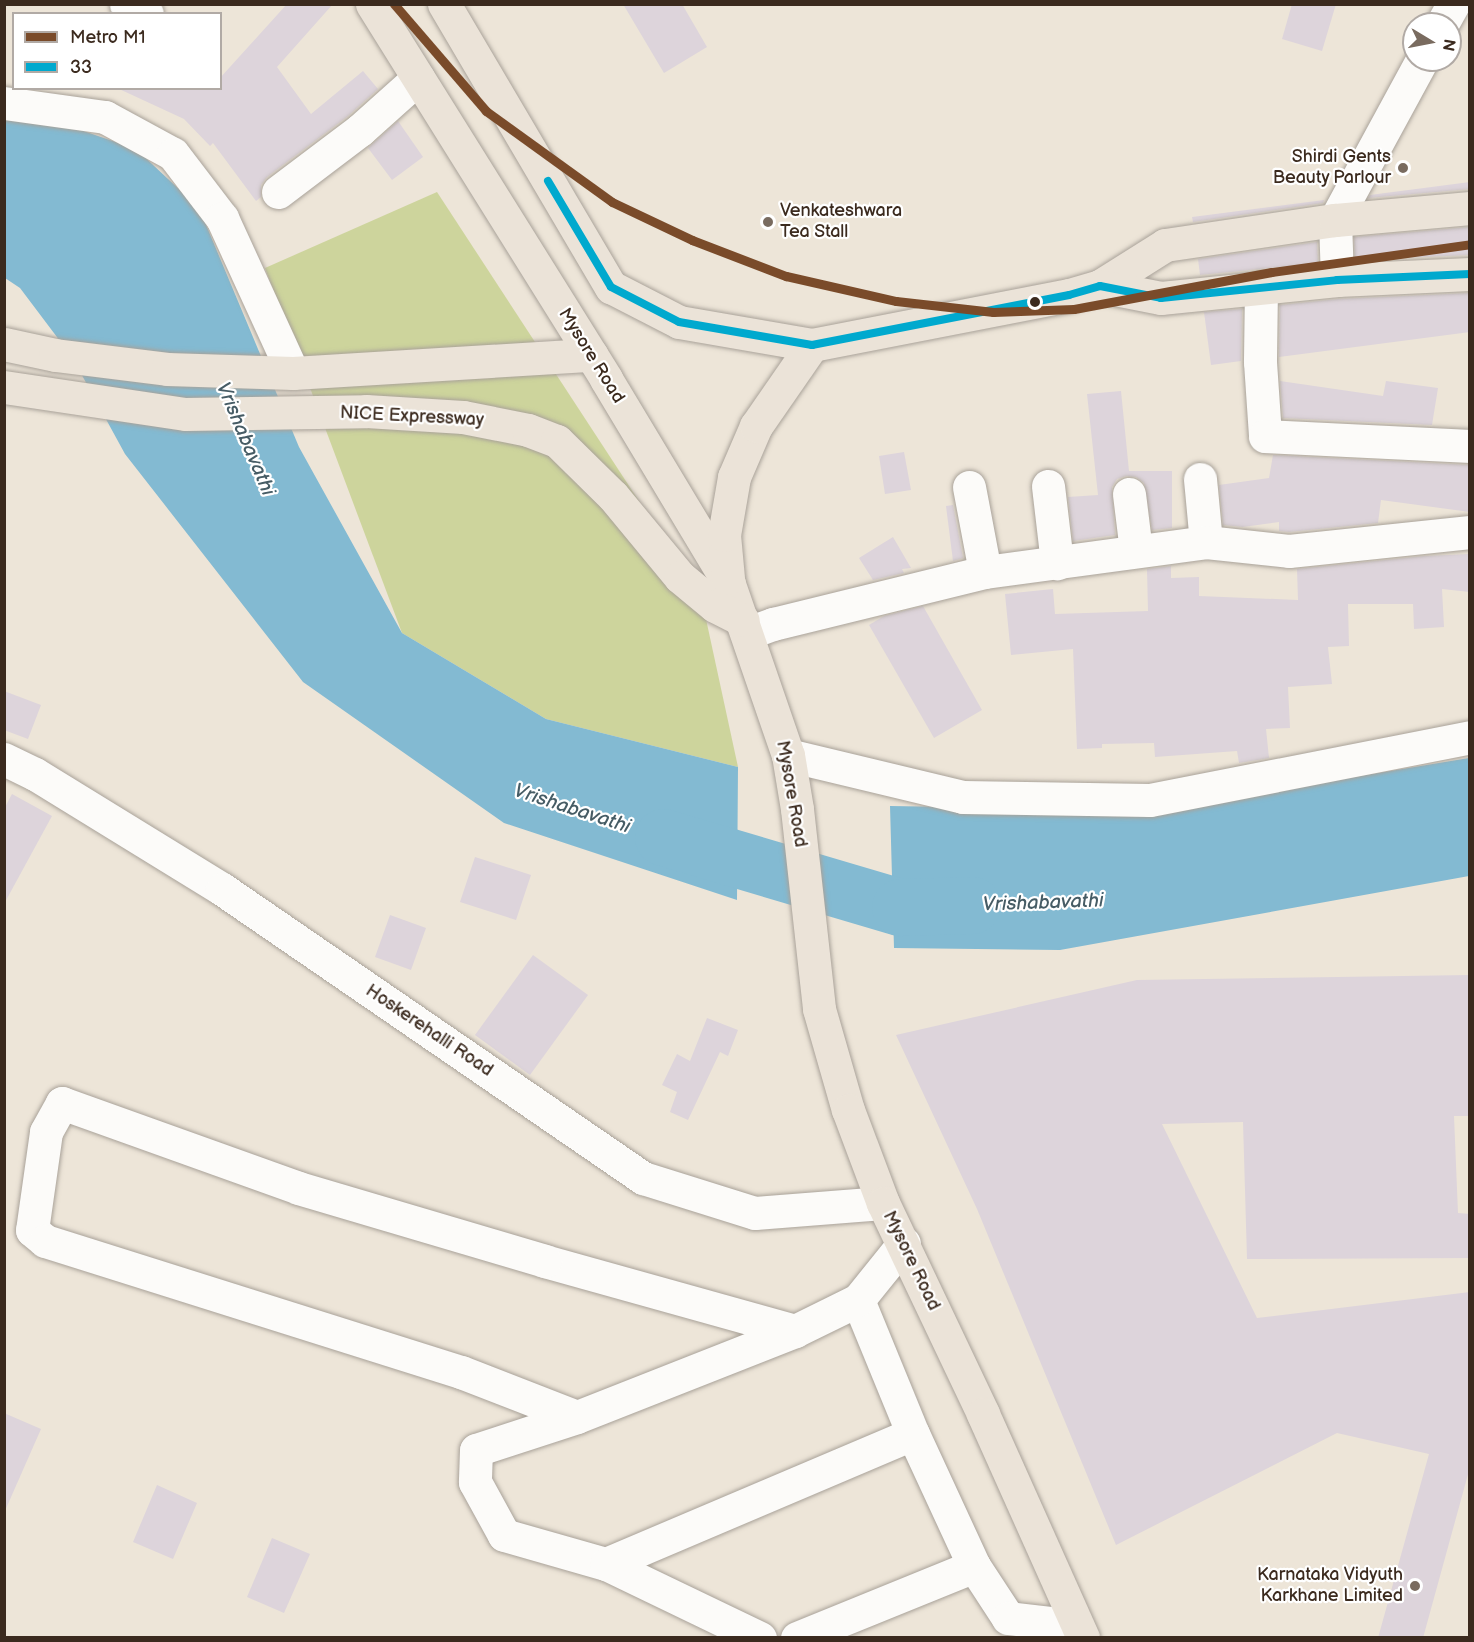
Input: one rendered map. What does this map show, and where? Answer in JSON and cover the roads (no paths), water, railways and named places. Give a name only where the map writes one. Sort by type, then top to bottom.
[{"type":"main road","name":"Mysore Road","points":[[372,4],[591,355],[729,584],[746,626],[788,755],[797,809],[819,1009],[848,1110],[883,1203],[904,1243],[1080,1632]]},
{"type":"main road","points":[[444,4],[611,287],[679,322],[812,345],[1069,295],[1100,286],[1165,245],[1335,220],[1470,208]]},
{"type":"main road","points":[[1100,286],[1161,298],[1337,280],[1470,273]]},
{"type":"main road","points":[[4,344],[55,355],[167,369],[281,372],[591,355]]},
{"type":"main road","points":[[729,584],[724,535],[734,477],[756,426],[812,345]]},
{"type":"main road","name":"NICE Expressway","points":[[4,387],[185,414],[366,411],[463,417],[496,422],[557,441],[613,496],[680,577],[715,606],[746,626]]},
{"type":"street","points":[[126,4],[143,12]]},
{"type":"street","points":[[1337,280],[1335,220],[1415,72]]},
{"type":"street","points":[[278,192],[360,130],[418,78]]},
{"type":"street","points":[[4,103],[105,117],[173,154],[222,218],[281,372]]},
{"type":"street","points":[[1261,287],[1260,362],[1265,436],[1470,446]]},
{"type":"street","points":[[1200,479],[1206,542]]},
{"type":"street","points":[[1048,486],[1057,563]]},
{"type":"street","points":[[969,488],[986,572]]},
{"type":"street","points":[[1129,494],[1136,551]]},
{"type":"street","points":[[746,626],[773,624],[986,572],[1136,551],[1206,542],[1290,551],[1470,532]]},
{"type":"street","points":[[788,755],[963,797],[1150,800],[1470,738]]},
{"type":"street","name":"Hoskerehalli Road","points":[[4,759],[35,774],[222,889],[643,1178],[754,1213],[883,1203]]},
{"type":"street","points":[[577,1417],[461,1372],[45,1241],[32,1230],[46,1132],[62,1103],[299,1188],[556,1265],[795,1331]]},
{"type":"street","points":[[760,1638],[606,1564],[504,1535],[475,1482],[476,1450],[577,1417],[795,1331],[858,1300],[904,1243]]},
{"type":"street","points":[[858,1300],[913,1434],[974,1566],[1008,1618],[1080,1632]]},
{"type":"street","points":[[606,1564],[913,1434]]},
{"type":"street","points":[[797,1638],[974,1566]]},
{"type":"water","points":[[4,110],[28,112],[136,149],[199,208],[299,447],[402,633],[546,719],[738,767],[737,900],[504,823],[303,682],[125,454],[72,357],[20,288],[5,278]]},
{"type":"water","points":[[1469,758],[1469,876],[1060,950],[894,948],[890,806],[1154,810]]},
{"type":"waterway","name":"Vrishabavathi","points":[[663,837],[900,907],[972,905]]},
{"type":"metro line","name":"M1","points":[[394,4],[486,111],[612,202],[692,240],[786,276],[896,301],[993,312],[1074,309],[1272,272],[1470,244]]},
{"type":"place","name":"Shirdi Gents Beauty Parlour","points":[[1403,168]]},
{"type":"place","name":"Venkateshwara Tea Stall","points":[[768,222]]},
{"type":"place","name":"Karnataka Vidyuth Karkhane Limited","points":[[1415,1586]]}]
